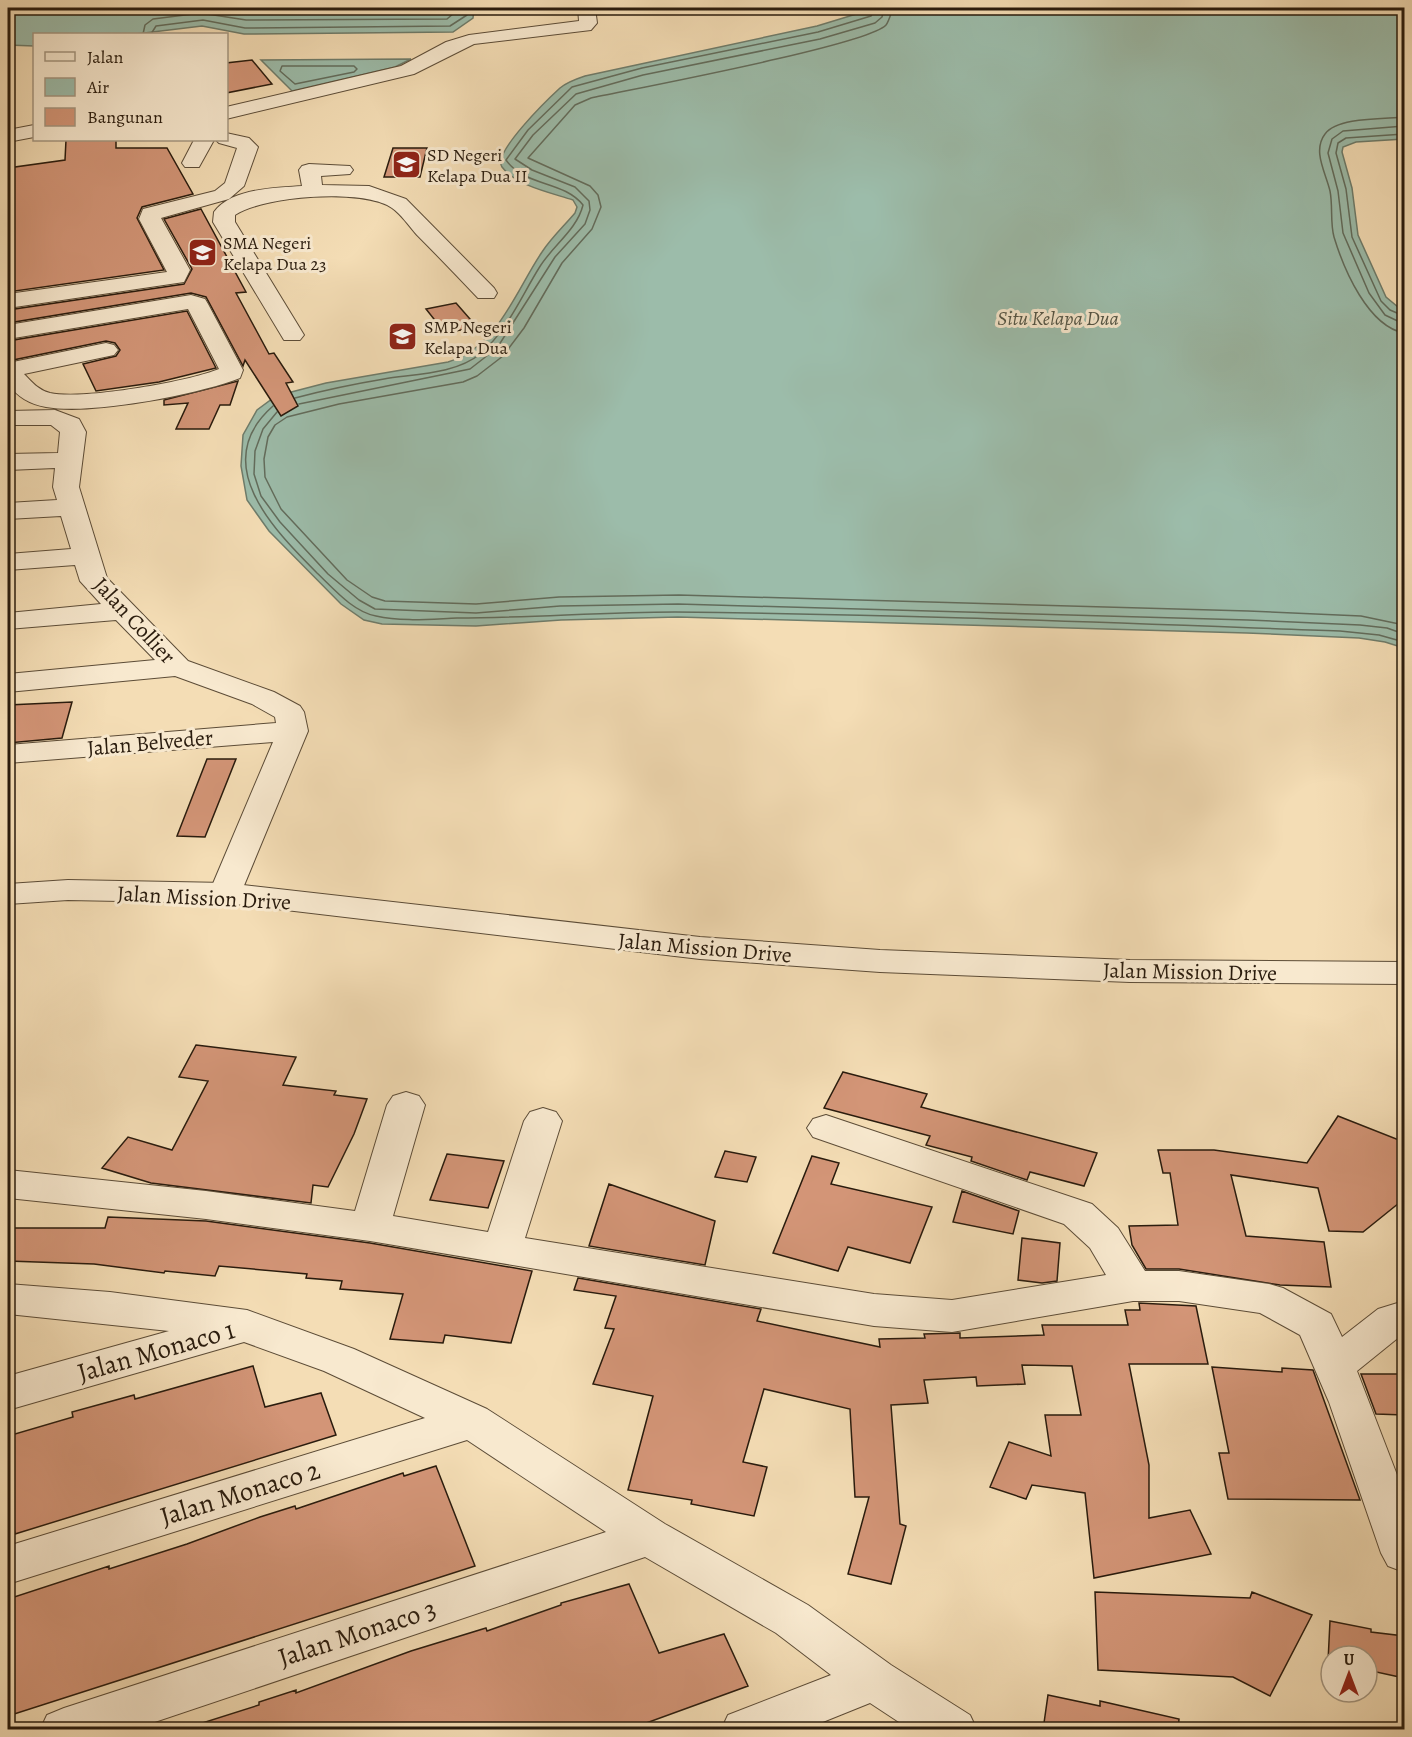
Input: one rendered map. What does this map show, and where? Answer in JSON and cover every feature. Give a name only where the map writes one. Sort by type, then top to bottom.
[{"type":"street","points":[[228,113],[407,70],[423,65],[440,53],[468,40],[522,31],[585,26],[588,23],[586,8]]},
{"type":"street","points":[[8,136],[33,131]]},
{"type":"street","points":[[228,140],[245,144],[248,151],[229,199],[224,222],[292,335]]},
{"type":"street","points":[[192,164],[204,141]]},
{"type":"street","points":[[314,191],[309,170],[343,170]]},
{"type":"street","points":[[176,277],[179,270],[150,219],[151,214],[229,199],[314,191],[369,192],[399,203],[486,293]]},
{"type":"street","points":[[8,301],[176,277],[187,286],[191,302]]},
{"type":"street","points":[[8,332],[191,302],[197,304],[231,370],[227,376],[111,398],[74,401],[40,398],[31,394],[8,370],[106,350]]},
{"type":"street","name":"Jalan Collier","points":[[8,418],[56,417],[70,424],[73,432],[66,486],[94,581],[178,667],[280,706],[289,712],[293,731]]},
{"type":"street","points":[[8,462],[69,460]]},
{"type":"street","points":[[8,511],[72,507]]},
{"type":"street","points":[[8,562],[87,556]]},
{"type":"street","points":[[8,621],[123,611]]},
{"type":"street","points":[[8,683],[178,667]]},
{"type":"street","points":[[226,893],[293,731]]},
{"type":"street","name":"Jalan Belveder","points":[[8,754],[293,731]]},
{"type":"street","name":"Jalan Mission Drive","points":[[8,894],[68,890],[226,893],[700,948],[880,961],[1130,971],[1404,973]]},
{"type":"street","points":[[370,1227],[405,1105]]},
{"type":"street","points":[[502,1249],[543,1121]]},
{"type":"street","points":[[826,1128],[1078,1214],[1104,1238],[1133,1286]]},
{"type":"street","points":[[8,1184],[370,1227],[874,1310],[952,1316],[1133,1286],[1179,1286],[1269,1299],[1316,1325],[1334,1365],[1404,1553]]},
{"type":"street","name":"Jalan Monaco 1","points":[[8,1299],[110,1308],[247,1326]]},
{"type":"street","points":[[1334,1365],[1393,1320],[1404,1317]]},
{"type":"street","points":[[247,1326],[339,1360],[472,1421],[649,1537],[792,1619],[874,1680],[953,1730]]},
{"type":"street","name":"Jalan Monaco 1","points":[[8,1393],[247,1326]]},
{"type":"street","name":"Jalan Monaco 2","points":[[8,1565],[472,1421]]},
{"type":"street","name":"Jalan Monaco 3","points":[[64,1730],[649,1537]]},
{"type":"street","points":[[745,1730],[874,1680]]},
{"type":"water","points":[[8,8],[474,8],[473,18],[453,32],[244,34],[202,26],[144,33],[33,33],[33,46],[8,45]]},
{"type":"water","name":"Situ Kelapa Dua","points":[[876,8],[1404,8],[1404,139],[1356,142],[1343,147],[1342,152],[1352,188],[1358,235],[1386,297],[1404,312],[1404,648],[1359,638],[1247,633],[678,617],[561,620],[476,626],[382,624],[364,620],[341,604],[269,531],[247,500],[241,466],[243,435],[257,410],[276,396],[326,383],[448,362],[465,355],[493,331],[546,247],[575,213],[577,207],[573,200],[535,188],[516,179],[502,167],[501,160],[505,150],[523,126],[560,88],[585,76],[817,26]]},
{"type":"water","points":[[411,59],[395,67],[292,91],[261,60]]},
{"type":"building","points":[[252,60],[272,84],[228,93],[228,63]]},
{"type":"building","points":[[66,141],[116,141],[116,148],[167,148],[193,194],[142,207],[137,218],[164,270],[8,292],[8,168],[65,160]]},
{"type":"building","points":[[393,148],[427,148],[420,177],[384,177]]},
{"type":"building","points":[[201,209],[246,292],[236,293],[269,354],[274,353],[293,382],[286,383],[298,406],[281,416],[245,360],[243,366],[206,297],[191,293],[8,323],[8,310],[184,284],[192,269],[164,219]]},
{"type":"building","points":[[456,303],[477,327],[445,333],[426,309]]},
{"type":"building","points":[[187,311],[216,368],[159,382],[96,391],[83,364],[116,356],[120,350],[115,343],[106,341],[8,361],[8,341]]},
{"type":"building","points":[[238,381],[230,405],[220,405],[209,429],[176,429],[188,403],[164,405],[164,400]]},
{"type":"building","points":[[72,702],[62,738],[8,743],[8,705]]},
{"type":"building","points":[[207,759],[236,759],[205,837],[177,836]]},
{"type":"building","points":[[196,1045],[296,1057],[283,1085],[336,1091],[334,1095],[367,1099],[354,1134],[328,1187],[313,1185],[311,1203],[151,1183],[102,1168],[128,1137],[172,1150],[208,1081],[179,1077]]},
{"type":"building","points":[[843,1072],[927,1094],[921,1107],[1097,1153],[1084,1186],[1030,1172],[1027,1180],[971,1161],[972,1157],[926,1145],[930,1136],[824,1108]]},
{"type":"building","points":[[1338,1116],[1404,1142],[1404,1199],[1363,1232],[1329,1231],[1318,1188],[1231,1175],[1246,1236],[1324,1242],[1331,1287],[1280,1285],[1179,1269],[1146,1269],[1132,1245],[1129,1226],[1178,1225],[1170,1173],[1163,1173],[1158,1150],[1214,1150],[1307,1163]]},
{"type":"building","points":[[725,1151],[756,1157],[747,1182],[715,1177]]},
{"type":"building","points":[[447,1154],[504,1161],[488,1208],[430,1200]]},
{"type":"building","points":[[812,1156],[839,1163],[831,1184],[932,1207],[910,1263],[848,1247],[838,1271],[773,1253]]},
{"type":"building","points":[[609,1184],[715,1221],[705,1265],[589,1246]]},
{"type":"building","points":[[962,1191],[1019,1211],[1013,1234],[953,1222]]},
{"type":"building","points":[[108,1217],[206,1221],[370,1243],[532,1271],[511,1343],[445,1335],[443,1343],[390,1339],[403,1294],[340,1289],[342,1281],[306,1278],[307,1274],[219,1266],[215,1276],[165,1271],[164,1273],[94,1264],[8,1261],[8,1228],[105,1228]]},
{"type":"building","points":[[1022,1238],[1060,1243],[1057,1281],[1042,1283],[1018,1280]]},
{"type":"building","points":[[578,1278],[761,1309],[757,1321],[880,1347],[879,1339],[925,1338],[924,1334],[960,1333],[960,1338],[1044,1335],[1042,1325],[1128,1325],[1125,1310],[1140,1310],[1139,1303],[1196,1306],[1208,1364],[1129,1364],[1149,1465],[1149,1518],[1190,1510],[1211,1554],[1094,1578],[1085,1493],[1032,1485],[1026,1499],[990,1487],[1009,1442],[1051,1456],[1045,1415],[1081,1415],[1072,1366],[1022,1365],[1025,1384],[977,1386],[976,1377],[924,1380],[928,1403],[891,1405],[900,1524],[906,1526],[891,1584],[848,1574],[869,1497],[855,1497],[850,1409],[764,1389],[743,1462],[767,1467],[754,1516],[691,1504],[692,1500],[628,1490],[653,1396],[593,1384],[614,1329],[605,1328],[616,1296],[574,1290]]},
{"type":"building","points":[[253,1366],[265,1407],[321,1393],[336,1435],[15,1534],[8,1497],[8,1436],[73,1417],[72,1412],[134,1395],[135,1399]]},
{"type":"building","points":[[1212,1367],[1282,1372],[1282,1368],[1313,1370],[1360,1500],[1228,1499],[1219,1453],[1229,1453]]},
{"type":"building","points":[[1361,1374],[1404,1374],[1404,1415],[1376,1414]]},
{"type":"building","points":[[436,1466],[475,1566],[8,1716],[8,1599],[109,1566],[109,1569],[187,1544],[295,1506],[296,1509],[403,1473],[404,1476]]},
{"type":"building","points":[[629,1584],[659,1653],[724,1634],[748,1686],[627,1730],[199,1730],[199,1724],[259,1705],[259,1702],[296,1690],[296,1693],[411,1651],[486,1628],[487,1631],[561,1605],[561,1603]]},
{"type":"building","points":[[1095,1592],[1250,1598],[1252,1592],[1312,1615],[1270,1696],[1233,1677],[1098,1670]]},
{"type":"building","points":[[1330,1621],[1371,1629],[1371,1632],[1404,1636],[1404,1678],[1379,1673],[1379,1644],[1329,1644]]},
{"type":"building","points":[[1048,1695],[1100,1706],[1100,1701],[1179,1719],[1178,1730],[1043,1730]]},
{"type":"place","name":"SD Negeri Kelapa Dua II","points":[[406,165]]},
{"type":"place","name":"SMA Negeri Kelapa Dua 23","points":[[202,253]]},
{"type":"place","name":"SMP Negeri Kelapa Dua","points":[[403,337]]}]
